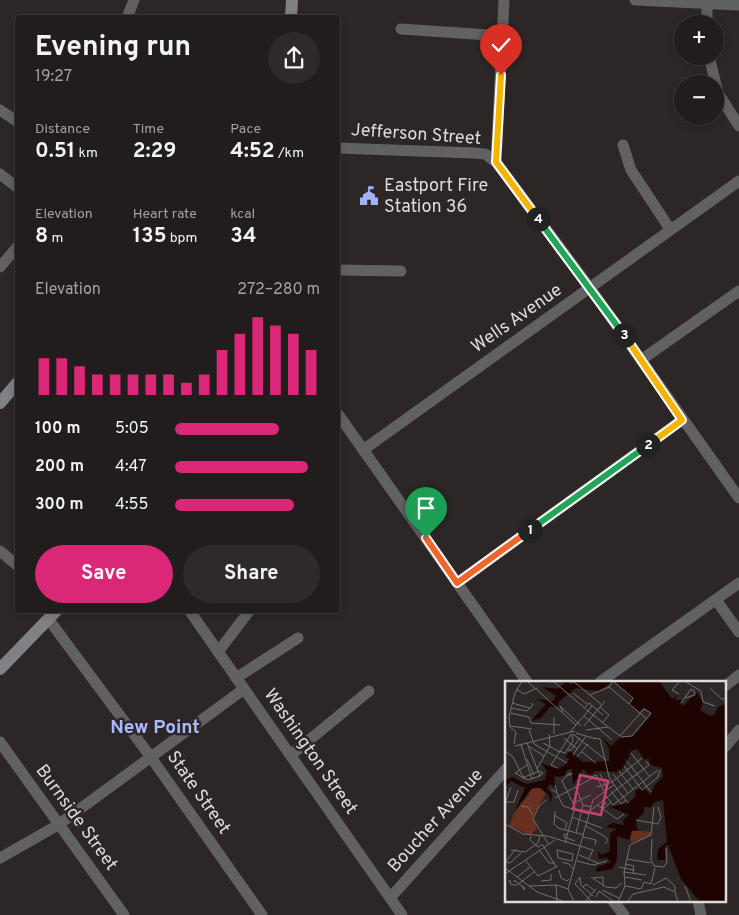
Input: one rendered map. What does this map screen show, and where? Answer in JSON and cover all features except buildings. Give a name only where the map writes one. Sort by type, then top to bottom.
[{"type":"main road","points":[[292,0],[292,15]]},
{"type":"main road","points":[[0,403],[15,386]]},
{"type":"main road","points":[[0,669],[55,613]]},
{"type":"street","points":[[128,15],[134,0]]},
{"type":"street","points":[[496,162],[504,0]]},
{"type":"street","points":[[635,0],[739,5]]},
{"type":"street","points":[[706,2],[706,15]]},
{"type":"street","points":[[400,29],[502,36]]},
{"type":"street","points":[[711,65],[718,93],[739,126]]},
{"type":"street","points":[[0,110],[15,120]]},
{"type":"street","points":[[623,145],[631,170],[670,229]]},
{"type":"street","name":"Jefferson Street","points":[[340,148],[474,153],[485,154],[496,162],[590,288],[739,498]]},
{"type":"street","points":[[0,174],[15,186]]},
{"type":"street","name":"Wells Avenue","points":[[363,450],[739,181]]},
{"type":"street","points":[[0,267],[15,250]]},
{"type":"street","points":[[340,270],[401,272]]},
{"type":"street","points":[[641,360],[739,291]]},
{"type":"street","points":[[340,417],[526,681]]},
{"type":"street","points":[[457,583],[682,420]]},
{"type":"street","points":[[0,551],[15,564]]},
{"type":"street","points":[[601,681],[739,583]]},
{"type":"street","points":[[716,600],[739,632]]},
{"type":"street","name":"Washington Street","points":[[191,613],[402,915]]},
{"type":"street","points":[[218,652],[248,613]]},
{"type":"street","name":"State Street","points":[[49,620],[150,756],[262,915]]},
{"type":"street","points":[[236,678],[298,638]]},
{"type":"street","points":[[726,685],[739,675]]},
{"type":"street","points":[[0,858],[58,825],[150,756],[244,690]]},
{"type":"street","points":[[291,755],[369,691]]},
{"type":"street","points":[[726,746],[739,730]]},
{"type":"street","name":"Burnside Street","points":[[0,742],[124,915]]},
{"type":"street","name":"Boucher Avenue","points":[[390,898],[505,769]]},
{"type":"street","points":[[615,902],[624,915]]},
{"type":"street","points":[[698,902],[701,915]]},
{"type":"place","name":"Eastport Fire Station 36","points":[[369,196]]},
{"type":"district","name":"New Point","points":[[155,728]]},
{"type":"route","points":[[426,538],[457,583],[682,420],[586,282],[496,162],[501,75]]}]
